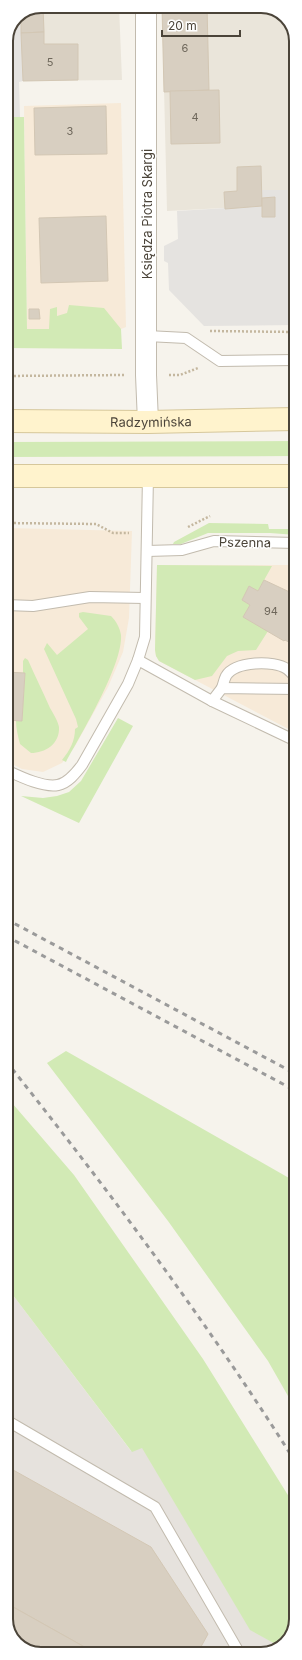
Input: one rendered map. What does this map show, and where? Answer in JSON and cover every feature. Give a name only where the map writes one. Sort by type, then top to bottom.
[{"type":"main road","name":"Radzymińska","points":[[13,421],[148,422],[289,419]]},
{"type":"main road","points":[[13,476],[289,476]]},
{"type":"street","name":"Księdza Piotra Skargi","points":[[146,13],[146,375],[148,422]]},
{"type":"lane","points":[[147,336],[186,338],[220,361],[289,360]]},
{"type":"lane","points":[[13,773],[43,784],[58,785],[72,776],[82,765],[128,684],[138,660],[145,637],[148,476]]},
{"type":"lane","name":"Pszenna","points":[[147,551],[182,550],[214,541],[289,543]]},
{"type":"lane","points":[[13,605],[33,606],[90,597],[145,598]]},
{"type":"lane","points":[[138,660],[212,701],[289,738]]},
{"type":"lane","points":[[212,701],[222,688],[226,675],[240,666],[253,663],[265,663],[287,668],[289,670]]},
{"type":"lane","points":[[222,688],[289,689]]},
{"type":"lane","points":[[13,1424],[155,1507],[236,1647]]},
{"type":"path","points":[[195,344],[207,331],[289,332]]},
{"type":"path","points":[[13,376],[180,375],[220,361]]},
{"type":"path","points":[[186,528],[210,516]]},
{"type":"path","points":[[13,523],[96,524],[114,533],[146,533]]},
{"type":"shaded area","points":[[41,13],[119,13],[122,80],[23,81],[21,21],[25,18],[30,15]]},
{"type":"shaded area","points":[[162,13],[263,13],[272,15],[282,22],[288,32],[289,37],[289,190],[262,190],[262,206],[167,211]]},
{"type":"shaded area","points":[[21,21],[23,81],[19,82],[20,117],[13,117],[13,41],[15,30]]},
{"type":"shaded area","points":[[121,103],[126,327],[121,329],[27,329],[24,106]]},
{"type":"shaded area","points":[[262,190],[289,190],[289,325],[204,326],[169,290],[168,263],[164,261],[164,246],[178,239],[177,211],[262,206],[263,217],[275,217],[275,197],[262,198]]},
{"type":"shaded area","points":[[13,528],[132,531],[129,618],[123,652],[108,687],[75,746],[62,763],[43,772],[22,769],[13,764]]},
{"type":"shaded area","points":[[157,565],[289,565],[289,729],[159,661],[155,650]]},
{"type":"shaded area","points":[[13,1295],[131,1451],[142,1447],[250,1629],[274,1643],[265,1647],[39,1647],[30,1645],[22,1640],[16,1632],[13,1623]]},
{"type":"green space","points":[[13,117],[24,117],[27,329],[49,329],[50,309],[57,307],[57,316],[67,313],[69,305],[104,308],[121,329],[122,349],[13,348]]},
{"type":"green space","points":[[289,441],[289,456],[13,457],[13,442]]},
{"type":"green space","points":[[209,523],[268,524],[269,529],[289,529],[289,534],[208,533],[181,544],[173,544],[174,542]]},
{"type":"green space","points":[[157,565],[272,566],[258,591],[249,587],[242,600],[250,605],[243,617],[268,631],[256,650],[238,651],[227,656],[212,676],[195,680],[159,661],[155,650]]},
{"type":"green space","points":[[83,612],[111,616],[118,625],[121,635],[120,648],[100,699],[66,762],[62,760],[72,745],[75,729],[78,727],[76,719],[44,649],[47,643],[57,655],[88,629],[79,617],[79,613]]},
{"type":"green space","points":[[25,658],[28,660],[59,727],[59,733],[54,743],[46,749],[36,753],[31,753],[20,744],[16,727],[16,721],[22,721],[25,673],[23,673],[23,661]]},
{"type":"green space","points":[[118,718],[133,726],[79,823],[21,796],[43,798],[69,792],[81,781]]},
{"type":"green space","points":[[66,1051],[289,1178],[289,1398],[268,1361],[168,1221],[47,1063]]},
{"type":"green space","points":[[13,1104],[74,1175],[203,1359],[289,1497],[289,1623],[288,1628],[280,1640],[274,1643],[250,1630],[142,1448],[132,1452],[13,1295]]},
{"type":"building","points":[[43,13],[44,32],[21,33],[21,21],[30,15]]},
{"type":"building","points":[[162,13],[207,13],[209,90],[164,92]]},
{"type":"building","points":[[44,32],[44,44],[78,44],[78,80],[23,81],[21,33]]},
{"type":"building","points":[[219,90],[220,143],[171,144],[170,91]]},
{"type":"building","points":[[106,106],[107,154],[35,155],[34,108]]},
{"type":"building","points":[[261,166],[262,206],[225,209],[224,192],[237,191],[237,167]]},
{"type":"building","points":[[275,197],[275,217],[262,217],[262,198]]},
{"type":"building","points":[[106,216],[108,281],[41,283],[39,218]]},
{"type":"building","points":[[29,309],[39,309],[40,319],[29,319]]},
{"type":"building","points":[[264,580],[289,592],[289,642],[285,640],[284,641],[243,617],[250,605],[242,600],[249,586],[258,591]]},
{"type":"building","points":[[13,672],[25,673],[22,721],[13,720]]},
{"type":"building","points":[[13,1470],[151,1547],[208,1634],[201,1647],[85,1647],[13,1607]]},
{"type":"building","points":[[13,1607],[85,1647],[39,1647],[30,1645],[22,1640],[14,1628]]},
{"type":"railway","points":[[13,923],[289,1070]]},
{"type":"railway","points":[[13,940],[289,1087]]},
{"type":"railway","points":[[13,1070],[157,1258],[228,1359],[289,1452]]}]
